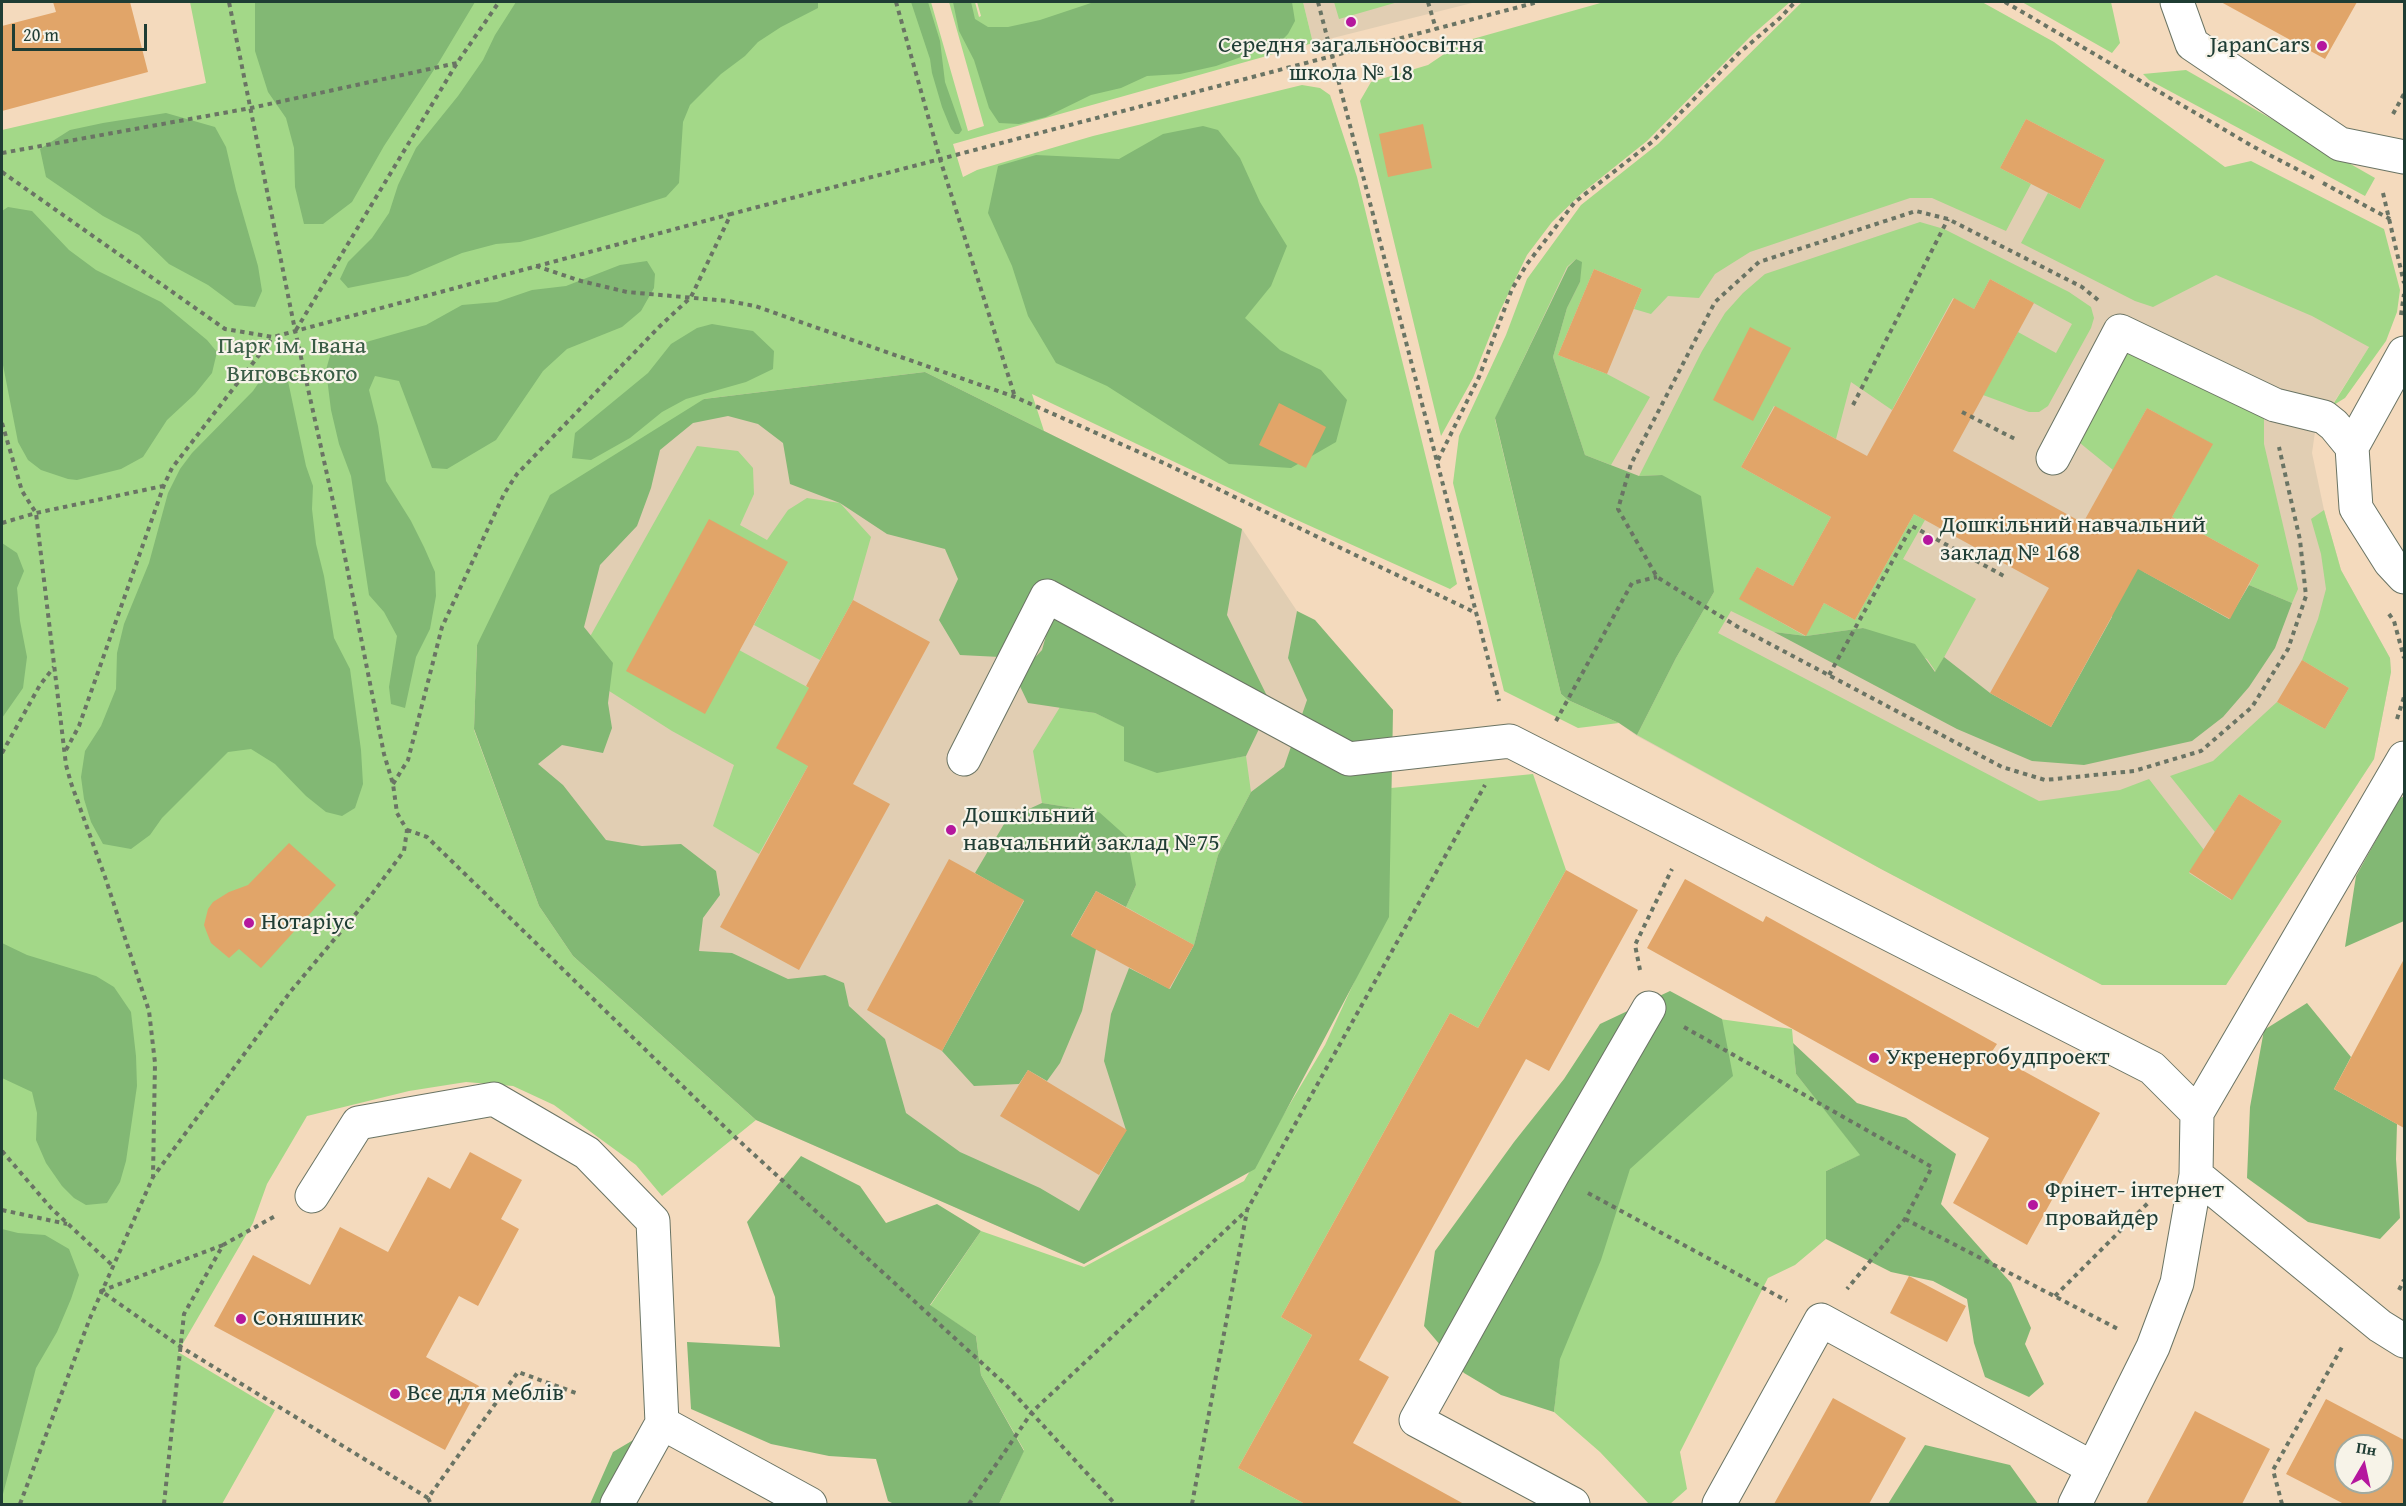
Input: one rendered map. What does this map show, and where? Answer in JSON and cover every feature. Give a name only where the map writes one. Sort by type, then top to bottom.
[{"type":"lane","points":[[2177,2],[2192,44],[2340,144],[2404,157]]},
{"type":"lane","points":[[2053,458],[2120,331],[2275,405],[2324,417],[2334,425],[2352,447]]},
{"type":"lane","points":[[2404,353],[2352,447],[2356,508],[2390,562],[2404,577]]},
{"type":"lane","points":[[964,759],[1047,596],[1349,759],[1522,748],[2152,1068],[2197,1113]]},
{"type":"lane","points":[[2075,1504],[2153,1347],[2177,1283],[2196,1175],[2197,1113],[2404,758]]},
{"type":"lane","points":[[1573,1504],[1416,1420],[1553,1173],[1649,1008]]},
{"type":"lane","points":[[312,1196],[358,1124],[494,1099],[587,1153],[653,1221],[662,1423],[617,1504]]},
{"type":"lane","points":[[2196,1175],[2380,1326],[2404,1341]]},
{"type":"lane","points":[[1719,1504],[1821,1320],[2093,1468]]},
{"type":"lane","points":[[662,1423],[810,1504]]},
{"type":"path","points":[[20,1504],[101,1291],[153,1177],[291,991],[369,898],[404,851],[407,830],[397,813],[393,784],[384,754],[229,2]]},
{"type":"path","points":[[295,330],[457,63],[499,2]]},
{"type":"path","points":[[896,2],[940,159],[1016,397]]},
{"type":"path","points":[[1318,2],[1477,614],[1522,748]]},
{"type":"path","points":[[1428,2],[1436,29]]},
{"type":"path","points":[[2,172],[225,329],[273,337],[1538,2]]},
{"type":"path","points":[[1438,461],[1479,377],[1512,290],[1527,264],[1575,202],[1652,142],[1738,54],[1795,2]]},
{"type":"path","points":[[2005,2],[2254,147],[2390,219]]},
{"type":"path","points":[[2,153],[251,108],[457,63]]},
{"type":"path","points":[[2107,307],[2082,287],[1948,219],[1916,211],[1759,262],[1714,303],[1631,464],[1618,509],[1657,577],[1738,627],[2002,767],[2045,780],[2134,771],[2200,751],[2252,707],[2288,649],[2306,596],[2300,540],[2272,423],[2275,405]]},
{"type":"path","points":[[393,784],[408,760],[442,627],[504,494],[517,474],[691,297],[731,214]]},
{"type":"path","points":[[1853,405],[1948,219]]},
{"type":"path","points":[[536,266],[581,281],[627,292],[746,304],[790,317],[1016,397],[1166,464],[1477,614]]},
{"type":"path","points":[[66,752],[79,726],[172,468],[273,337]]},
{"type":"path","points":[[2,423],[22,491],[36,513],[54,666],[71,783],[149,1011],[155,1063],[153,1177]]},
{"type":"path","points":[[2,524],[36,513],[164,485]]},
{"type":"path","points":[[1829,675],[1912,526],[2004,576]]},
{"type":"path","points":[[969,1504],[1032,1412],[1247,1210],[1522,748],[1568,699],[1632,583],[1657,577]]},
{"type":"path","points":[[2,753],[40,685],[54,666]]},
{"type":"path","points":[[407,830],[427,837],[736,1138],[1007,1386],[1115,1504]]},
{"type":"path","points":[[1553,1173],[1821,1320],[1905,1219],[1932,1167],[1649,1008],[1635,945],[1689,833]]},
{"type":"path","points":[[2,1151],[51,1208],[112,1265]]},
{"type":"path","points":[[2055,1296],[2169,1182],[2196,1175]]},
{"type":"path","points":[[101,1291],[223,1245],[312,1196]]},
{"type":"path","points":[[2,1210],[68,1224]]},
{"type":"path","points":[[1192,1504],[1247,1210]]},
{"type":"path","points":[[1905,1219],[2153,1347]]},
{"type":"path","points":[[164,1504],[184,1314],[223,1245]]},
{"type":"path","points":[[101,1291],[181,1347],[428,1498],[430,1504]]},
{"type":"path","points":[[2282,1504],[2273,1470],[2362,1311]]},
{"type":"path","points":[[428,1498],[518,1372],[576,1393]]},
{"type":"shaded area","name":"Середня загальноосвітня школа № 18","points":[[1303,2],[1476,2],[1313,43]]},
{"type":"shaded area","name":"Дошкільний навчальний заклад № 168","points":[[2088,78],[2369,347],[2315,432],[2312,453],[2324,510],[2341,570],[2390,658],[2391,672],[2374,759],[2226,985],[2102,985],[1881,869],[1637,736],[1619,723],[1568,700],[1528,347],[1567,267]]},
{"type":"shaded area","name":"Дошкільний навчальний заклад №75","points":[[925,372],[1242,529],[1297,611],[1315,620],[1393,710],[1389,917],[1084,1264],[756,1120],[573,956],[477,645],[704,399]]},
{"type":"green space","name":"Парк ім. Івана Виговського","points":[[190,2],[931,2],[968,131],[984,126],[949,2],[975,2],[979,17],[981,16],[977,2],[1303,2],[1313,43],[953,144],[963,177],[977,170],[1093,136],[1302,85],[1320,88],[1330,95],[1357,177],[1457,584],[1450,589],[1288,516],[1032,394],[1044,431],[925,372],[704,399],[477,645],[474,730],[539,906],[573,956],[756,1120],[662,1196],[636,1165],[554,1105],[513,1086],[466,1082],[409,1091],[307,1116],[267,1184],[253,1223],[178,1352],[275,1410],[222,1504],[2,1504],[2,130],[206,83]]},
{"type":"green space","points":[[255,2],[475,2],[384,146],[352,202],[323,224],[304,224],[295,187],[294,148],[286,118],[268,92],[255,51]]},
{"type":"green space","points":[[516,2],[818,2],[818,8],[758,42],[690,105],[683,122],[679,183],[666,197],[542,236],[462,253],[408,276],[348,288],[340,279],[348,262],[372,238],[389,213],[398,185],[416,148],[458,96],[483,60],[495,35]]},
{"type":"green space","points":[[911,2],[928,2],[940,41],[945,82],[962,130],[959,134],[955,134],[951,129],[942,107],[930,59]]},
{"type":"green space","points":[[953,2],[971,2],[975,19],[988,27],[1008,27],[1040,20],[1094,2],[1292,2],[1295,21],[1288,34],[1275,47],[1216,66],[1180,74],[1147,76],[1121,88],[1091,95],[1046,117],[1019,124],[999,123],[989,108],[974,60],[959,31]]},
{"type":"green space","points":[[1334,2],[1398,2],[1339,19]]},
{"type":"green space","points":[[1604,2],[1790,2],[1751,36],[1647,141],[1582,193],[1552,222],[1527,255],[1499,313],[1473,378],[1441,436],[1360,101],[1371,82],[1428,65],[1462,42]]},
{"type":"green space","points":[[1802,2],[1982,2],[2054,42],[2225,167],[2251,161],[2384,229],[2400,290],[2397,312],[2386,341],[2345,398],[2332,406],[2369,347],[2312,316],[2216,275],[2153,307],[2135,301],[2021,243],[2048,193],[2080,209],[2105,160],[2026,119],[2000,168],[2031,184],[2006,231],[1932,198],[1910,198],[1750,252],[1715,274],[1699,298],[1668,296],[1651,314],[1634,309],[1642,289],[1594,269],[1558,355],[1607,374],[1650,397],[1611,465],[1585,455],[1553,357],[1567,308],[1580,282],[1576,259],[1567,267],[1495,419],[1561,694],[1568,700],[1619,723],[1578,728],[1504,691],[1453,483],[1459,436],[1506,335],[1527,279],[1581,205],[1658,144]]},
{"type":"green space","points":[[2022,2],[2111,2],[2120,43],[2112,53]]},
{"type":"green space","points":[[2186,70],[2375,178],[2365,196],[2149,80],[2143,74]]},
{"type":"green space","points":[[166,113],[215,127],[226,147],[258,266],[262,291],[255,307],[235,305],[208,285],[169,264],[139,235],[103,216],[46,177],[40,149],[70,130]]},
{"type":"green space","points":[[1203,126],[1218,130],[1240,158],[1260,202],[1287,246],[1271,286],[1245,318],[1280,350],[1321,370],[1347,400],[1336,442],[1291,468],[1229,464],[1107,386],[1056,363],[1028,316],[1012,266],[988,213],[998,166],[1036,155],[1119,159],[1163,134]]},
{"type":"green space","points":[[8,207],[32,211],[69,250],[96,270],[161,302],[207,340],[217,352],[212,373],[195,394],[167,420],[143,457],[121,469],[77,480],[68,479],[41,470],[28,460],[18,442],[2,360],[2,211]]},
{"type":"green space","points":[[1920,222],[1944,229],[2069,292],[2091,307],[2094,318],[2091,328],[2048,406],[2039,412],[2029,412],[1983,395],[2018,332],[2056,353],[2072,324],[1990,279],[1974,309],[1953,298],[1892,410],[1851,382],[1836,439],[1774,406],[1741,467],[1831,517],[1793,586],[1757,567],[1740,599],[1805,636],[1774,632],[1731,611],[1718,633],[2039,801],[2120,790],[2149,779],[2204,850],[2189,873],[2231,900],[2282,821],[2239,794],[2215,832],[2170,776],[2213,761],[2277,702],[2325,729],[2349,688],[2302,660],[2318,619],[2326,589],[2321,554],[2311,519],[2324,510],[2341,570],[2390,658],[2391,672],[2374,759],[2226,985],[2102,985],[1881,869],[1637,735],[1676,658],[1714,592],[1662,475],[1639,476],[1702,351],[1725,313],[1765,274]]},
{"type":"green space","points":[[1576,259],[1582,262],[1580,282],[1567,308],[1553,357],[1585,455],[1639,476],[1662,475],[1701,496],[1714,592],[1676,658],[1637,735],[1619,723],[1568,700],[1561,694],[1495,418],[1568,267]]},
{"type":"green space","points":[[647,261],[655,274],[654,288],[641,311],[622,327],[567,349],[543,371],[496,440],[447,469],[432,468],[399,381],[375,376],[369,390],[378,426],[386,481],[411,521],[435,572],[436,596],[430,629],[416,657],[405,708],[391,704],[389,687],[397,636],[384,612],[369,595],[351,476],[339,444],[331,410],[326,370],[331,352],[426,325],[462,305],[497,302],[532,290],[566,286],[620,265]]},
{"type":"green space","points":[[712,324],[753,331],[774,351],[773,369],[746,382],[686,399],[662,412],[630,438],[591,460],[572,458],[575,433],[648,373],[671,344],[697,328]]},
{"type":"green space","points":[[2116,348],[2264,406],[2264,444],[2298,589],[2292,603],[2249,585],[2259,565],[2172,517],[2212,444],[2147,408],[2113,470],[2069,434]]},
{"type":"green space","points":[[266,372],[280,374],[288,381],[306,466],[313,486],[312,509],[316,544],[324,576],[334,638],[350,669],[361,750],[363,784],[355,808],[342,816],[326,812],[306,796],[275,764],[251,749],[228,752],[162,818],[150,835],[131,849],[103,844],[91,822],[84,799],[81,777],[85,751],[101,726],[116,689],[117,653],[124,624],[149,563],[168,493],[180,469],[192,453],[253,391]]},
{"type":"green space","points":[[925,372],[1242,529],[1227,615],[1271,704],[1246,756],[1157,773],[1124,761],[1124,727],[1095,713],[1028,703],[1016,678],[1042,650],[1049,625],[1016,620],[1000,657],[960,655],[939,620],[958,579],[945,549],[887,534],[840,503],[790,484],[783,443],[758,424],[728,416],[693,423],[660,450],[651,488],[637,526],[600,565],[584,627],[613,663],[608,703],[612,728],[603,753],[562,745],[538,764],[563,785],[606,840],[642,846],[681,844],[716,871],[720,895],[703,918],[699,951],[732,953],[788,979],[825,975],[844,983],[849,1006],[885,1039],[906,1113],[960,1152],[1040,1188],[1079,1211],[1126,1130],[1104,1061],[1111,1014],[1129,968],[1170,989],[1194,945],[1218,855],[1251,792],[1284,767],[1307,700],[1288,658],[1297,611],[1315,620],[1393,710],[1389,917],[1255,1169],[1084,1264],[756,1120],[573,956],[539,906],[474,729],[477,645],[550,495],[704,399]]},
{"type":"green space","points":[[697,446],[738,451],[753,468],[754,494],[740,525],[767,540],[788,510],[807,498],[840,503],[871,537],[853,600],[820,660],[754,625],[788,562],[739,650],[809,688],[808,766],[759,854],[713,826],[734,765],[672,731],[595,682],[587,642]]},
{"type":"green space","points":[[1914,514],[1925,520],[1903,559],[1976,599],[1936,672],[1927,659],[1863,628],[1805,636],[1824,603],[1855,620]]},
{"type":"green space","points":[[2119,523],[2144,572],[2229,619],[2249,585],[2292,603],[2275,648],[2249,687],[2223,717],[2192,741],[2084,765],[2032,761],[1957,729],[1774,632],[1806,636],[1863,628],[1915,644],[1935,672],[1944,657],[1990,693],[2051,727],[2112,617]]},
{"type":"green space","points":[[2,543],[17,553],[24,571],[17,588],[27,657],[23,688],[2,718]]},
{"type":"green space","points":[[1060,707],[1095,713],[1204,763],[1246,756],[1251,792],[1218,855],[1194,945],[1126,907],[1136,885],[1099,812],[1042,803],[1033,751]]},
{"type":"green space","points":[[1533,774],[1566,870],[1478,1028],[1450,1013],[1281,1317],[1312,1335],[1238,1468],[1305,1504],[999,1504],[1024,1450],[981,1375],[976,1336],[930,1306],[981,1231],[1084,1267],[1244,1181],[1325,1045],[1386,913],[1391,788]]},
{"type":"green space","points":[[2404,796],[2404,921],[2345,947],[2356,876],[2399,799]]},
{"type":"green space","points":[[1042,803],[1099,812],[1127,837],[1136,885],[1126,907],[1096,891],[1071,935],[1096,949],[1082,1011],[1060,1063],[1047,1081],[1028,1070],[1019,1084],[974,1086],[942,1051],[1024,901],[975,873],[1007,819]]},
{"type":"green space","points":[[2,943],[27,955],[96,976],[114,987],[131,1012],[137,1086],[126,1161],[120,1182],[107,1203],[86,1205],[74,1198],[62,1186],[46,1163],[36,1140],[37,1113],[32,1092],[2,1078]]},
{"type":"green space","points":[[1670,991],[1722,1019],[1733,1076],[1630,1169],[1601,1260],[1560,1359],[1554,1412],[1501,1395],[1464,1373],[1424,1326],[1435,1251],[1514,1142],[1564,1079],[1600,1024]]},
{"type":"green space","points":[[2307,1003],[2351,1057],[2334,1089],[2397,1124],[2396,1159],[2400,1218],[2380,1239],[2308,1222],[2247,1178],[2250,1107],[2264,1030]]},
{"type":"green space","points":[[1683,1014],[1792,1029],[1796,1074],[1861,1155],[1826,1171],[1826,1239],[1795,1265],[1768,1278],[1680,1452],[1687,1489],[1670,1504],[1649,1504],[1600,1452],[1554,1412],[1567,1286]]},
{"type":"green space","points":[[1793,1043],[1857,1103],[1906,1118],[1956,1154],[1941,1204],[2011,1283],[2031,1328],[2025,1344],[2044,1384],[2029,1397],[1985,1377],[1974,1343],[1967,1299],[1933,1281],[1891,1272],[1826,1239],[1826,1171],[1860,1155],[1796,1074]]},
{"type":"green space","points":[[801,1156],[860,1186],[886,1223],[937,1204],[981,1231],[930,1305],[976,1336],[981,1375],[1024,1451],[999,1504],[894,1504],[888,1501],[876,1459],[829,1456],[771,1444],[691,1409],[687,1342],[780,1347],[775,1297],[747,1222]]},
{"type":"green space","points":[[2,1229],[45,1235],[69,1249],[79,1275],[57,1332],[36,1368],[2,1498]]},
{"type":"green space","points":[[635,1439],[623,1504],[590,1504],[613,1452]]},
{"type":"green space","points":[[1925,1445],[2010,1465],[2038,1504],[1888,1504]]},
{"type":"building","points":[[53,2],[130,2],[148,72],[2,111],[2,26],[56,12]]},
{"type":"building","points":[[2221,2],[2357,2],[2325,59]]},
{"type":"building","points":[[2026,119],[2105,160],[2080,209],[2000,168]]},
{"type":"building","points":[[1423,124],[1432,168],[1388,177],[1379,134]]},
{"type":"building","points":[[1594,269],[1642,289],[1607,374],[1558,355]]},
{"type":"building","points":[[1990,279],[2034,303],[1953,451],[2083,523],[2147,408],[2213,444],[2172,517],[2259,565],[2230,619],[2138,569],[2051,727],[1990,693],[2049,588],[1914,514],[1855,620],[1824,603],[1806,636],[1739,599],[1757,567],[1793,586],[1831,517],[1741,467],[1775,406],[1867,456],[1954,298],[1974,309]]},
{"type":"building","points":[[1750,327],[1791,348],[1753,421],[1713,400]]},
{"type":"building","points":[[1279,403],[1326,427],[1306,468],[1259,445]]},
{"type":"building","points":[[709,519],[788,562],[705,714],[626,671]]},
{"type":"building","points":[[853,600],[930,642],[853,784],[890,804],[799,970],[720,927],[808,766],[776,748],[809,688],[806,686]]},
{"type":"building","points":[[2302,660],[2349,688],[2325,729],[2277,702]]},
{"type":"building","points":[[2239,794],[2282,821],[2232,900],[2189,872]]},
{"type":"building","points":[[289,843],[336,885],[261,968],[239,949],[229,958],[211,943],[204,925],[208,909],[213,902],[229,892],[248,885]]},
{"type":"building","points":[[949,859],[1024,900],[942,1051],[867,1010]]},
{"type":"building","points":[[1566,870],[1638,910],[1549,1071],[1526,1059],[1359,1360],[1389,1377],[1353,1443],[1464,1504],[1305,1504],[1238,1468],[1312,1335],[1281,1317],[1450,1013],[1478,1028]]},
{"type":"building","points":[[1685,879],[1763,922],[1766,916],[1997,1044],[1991,1053],[2100,1113],[2027,1245],[1953,1203],[1989,1138],[1647,948]]},
{"type":"building","points":[[1096,891],[1194,945],[1169,989],[1071,936]]},
{"type":"building","points":[[2404,959],[2404,1128],[2334,1089]]},
{"type":"building","points":[[1028,1070],[1127,1130],[1099,1175],[1000,1116]]},
{"type":"building","points":[[470,1152],[522,1180],[501,1219],[519,1229],[478,1306],[459,1296],[426,1357],[479,1386],[445,1450],[214,1326],[253,1255],[310,1285],[340,1227],[388,1252],[428,1177],[450,1189]]},
{"type":"building","points":[[1909,1276],[1966,1306],[1947,1342],[1890,1313]]},
{"type":"building","points":[[1833,1398],[1906,1438],[1869,1504],[1774,1504]]},
{"type":"building","points":[[2326,1399],[2393,1434],[2334,1434],[2334,1494],[2394,1494],[2394,1435],[2404,1440],[2404,1504],[2344,1504],[2286,1474]]},
{"type":"building","points":[[2195,1411],[2270,1449],[2242,1504],[2146,1504]]},
{"type":"place","name":"Середня загальноосвітня школа № 18","points":[[1351,22]]},
{"type":"place","name":"JapanCars","points":[[2322,46]]},
{"type":"place","name":"Дошкільний навчальний заклад № 168","points":[[1928,540]]},
{"type":"place","name":"Дошкільний навчальний заклад №75","points":[[951,830]]},
{"type":"place","name":"Нотаріус","points":[[249,923]]},
{"type":"place","name":"Укренергобудпроект","points":[[1874,1058]]},
{"type":"place","name":"Фрінет- інтернет провайдер","points":[[2033,1205]]},
{"type":"place","name":"Соняшник","points":[[241,1319]]},
{"type":"place","name":"Все для меблів","points":[[395,1394]]}]
